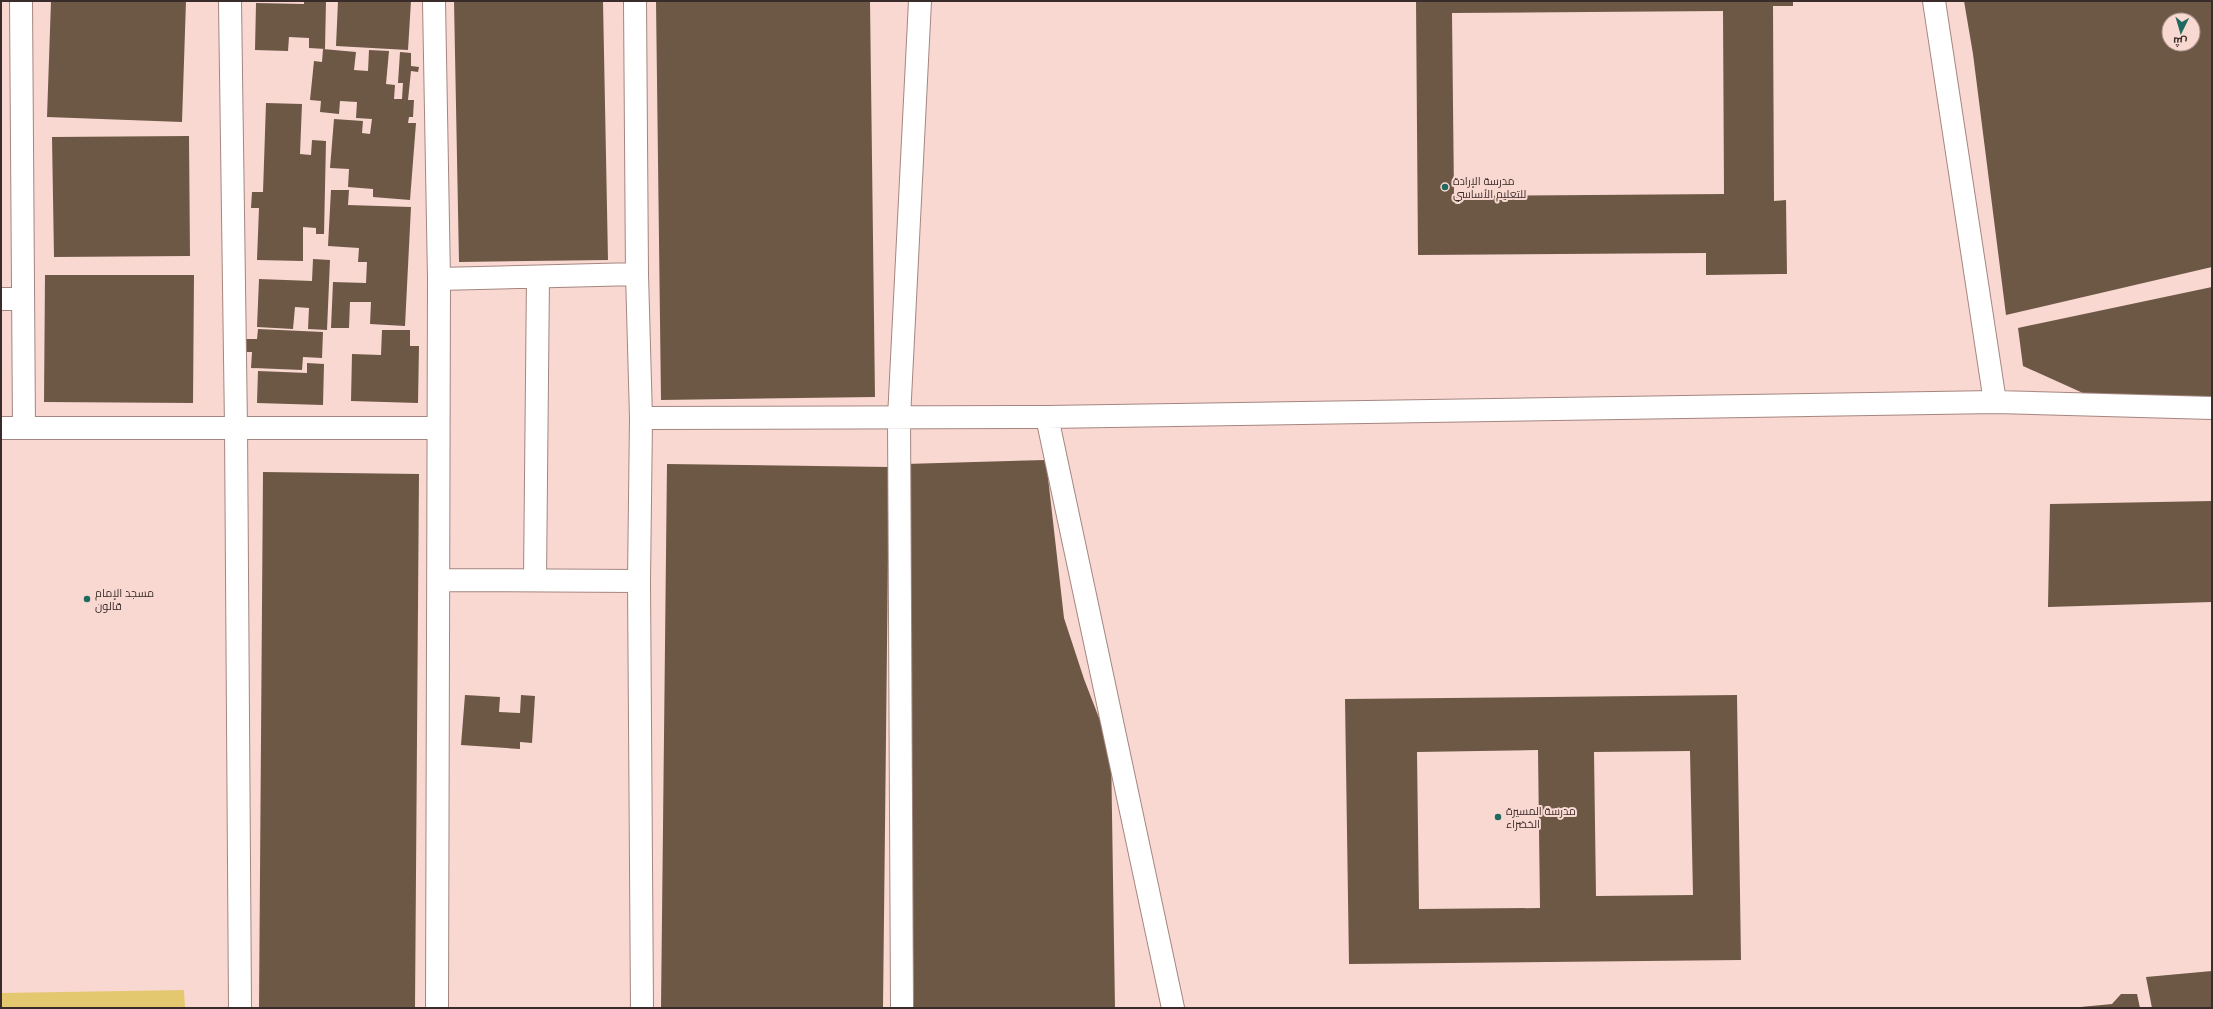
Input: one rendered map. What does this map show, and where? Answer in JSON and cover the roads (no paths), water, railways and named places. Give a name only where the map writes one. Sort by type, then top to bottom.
[{"type":"street","points":[[21,1],[24,428]]},
{"type":"street","points":[[230,1],[236,427],[240,1008]]},
{"type":"street","points":[[434,1],[439,279],[437,1008]]},
{"type":"street","points":[[635,1],[637,274],[641,418],[639,581],[642,1008]]},
{"type":"street","points":[[902,1008],[899,418],[920,1]]},
{"type":"street","points":[[1934,1],[1995,402]]},
{"type":"street","points":[[439,279],[637,274]]},
{"type":"street","points":[[535,580],[538,277]]},
{"type":"street","points":[[1,299],[23,299]]},
{"type":"street","points":[[641,418],[1046,417],[1995,402],[2212,408]]},
{"type":"street","points":[[1046,417],[1173,1008]]},
{"type":"street","points":[[1,428],[438,428]]},
{"type":"street","points":[[439,580],[639,581]]},
{"type":"place","name":"مدرسة الإرادة للتعليم الأساسي","points":[[1445,187]]},
{"type":"place","name":"مسجد الإمام قالون","points":[[87,599]]},
{"type":"place","name":"مدرسة المسيرة الخضراء","points":[[1498,817]]}]
